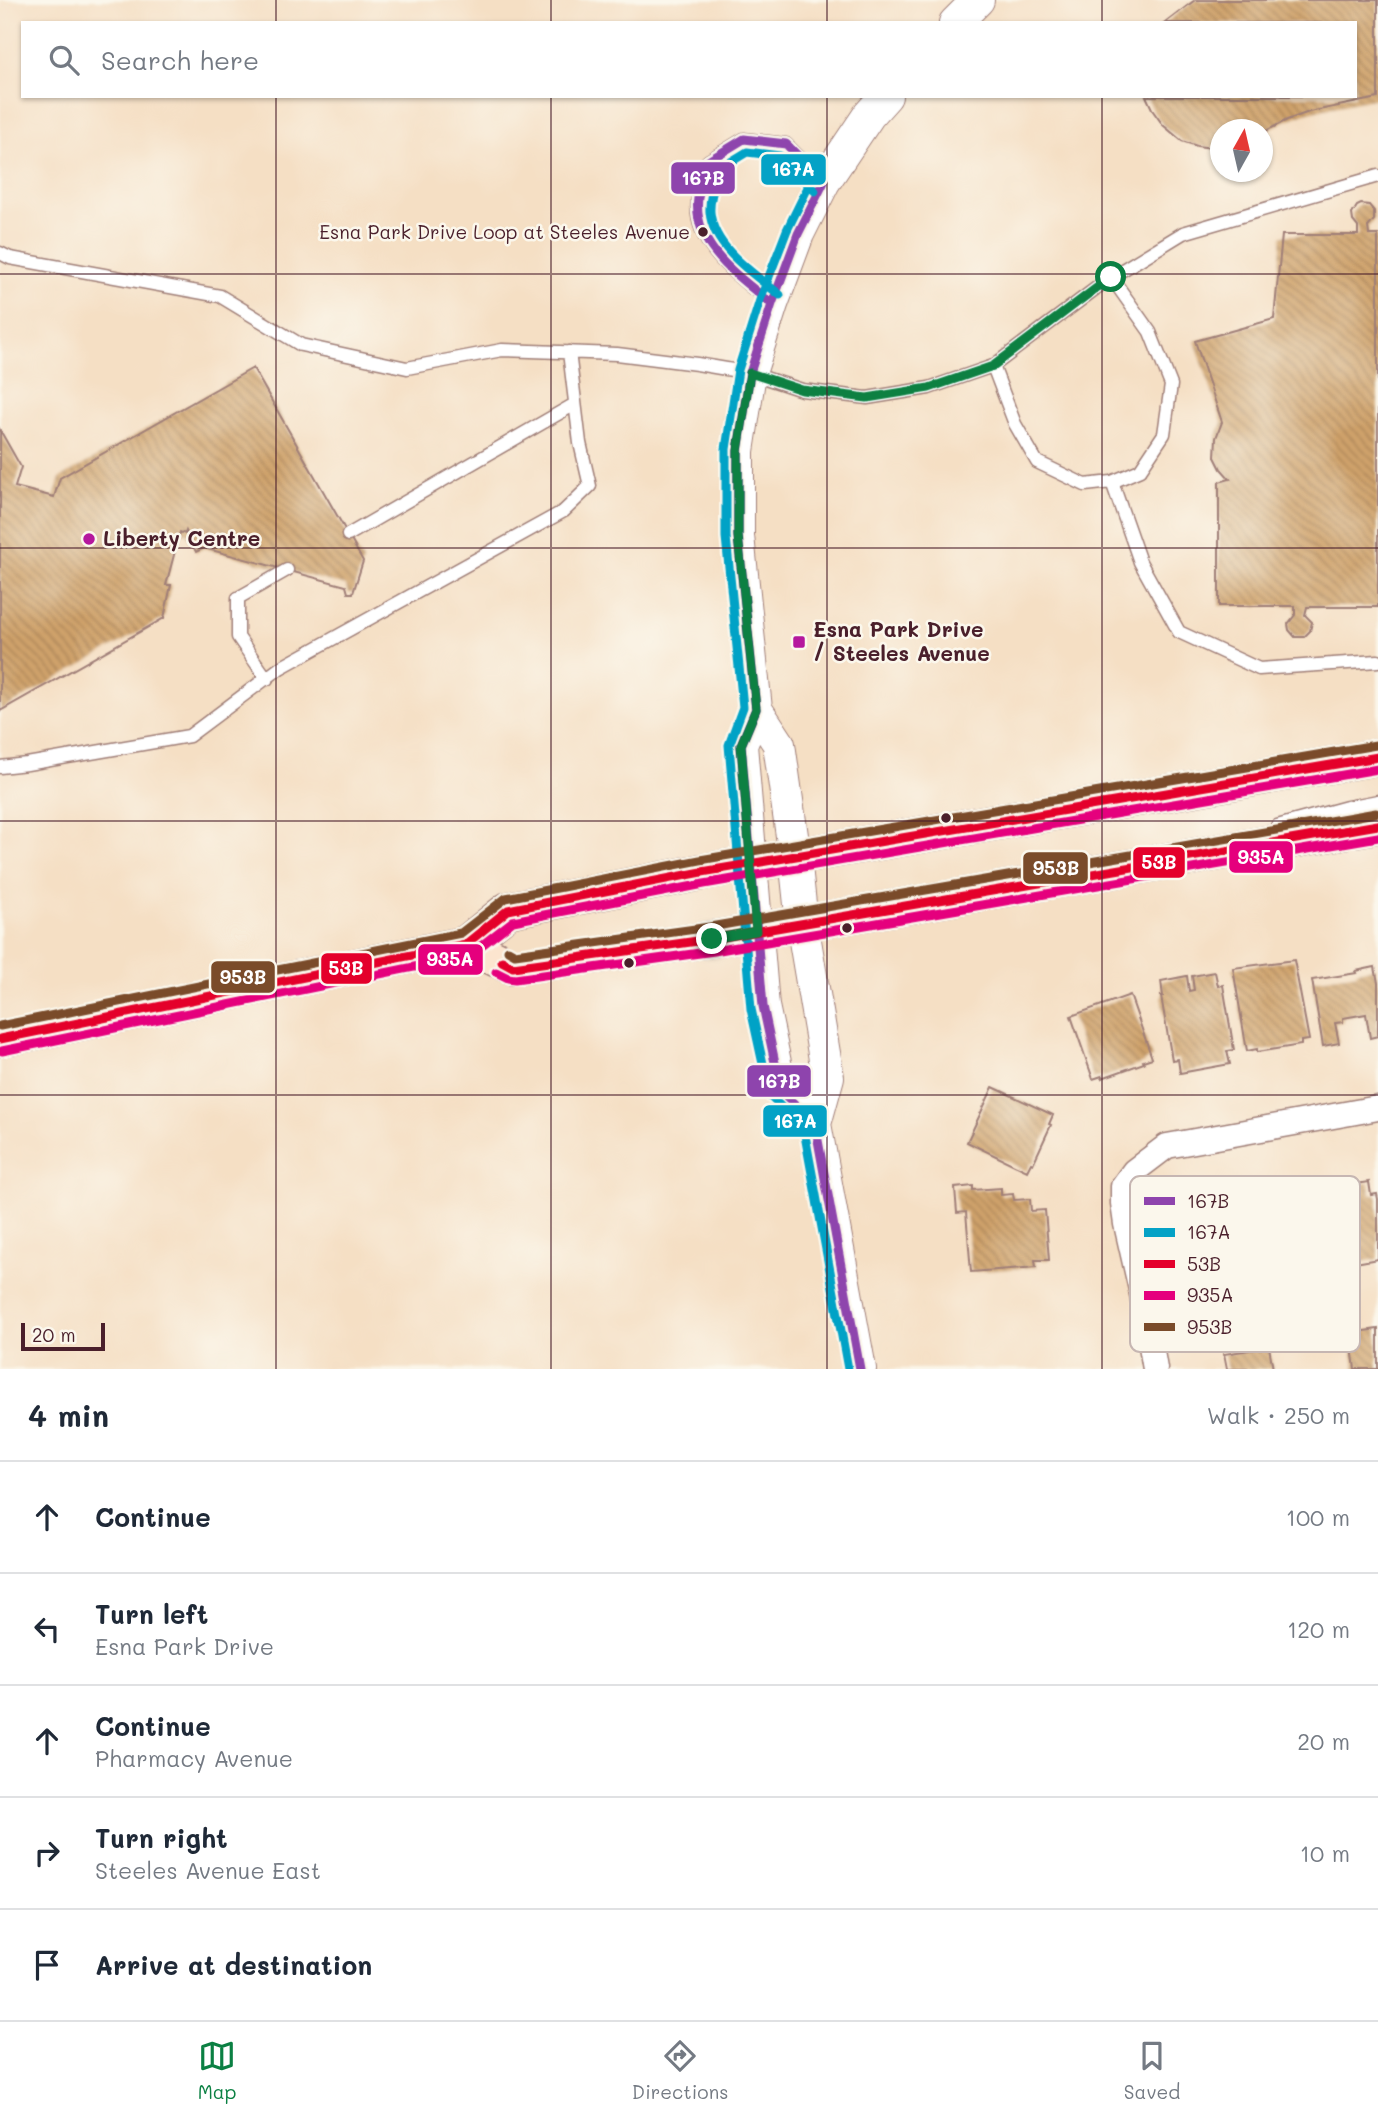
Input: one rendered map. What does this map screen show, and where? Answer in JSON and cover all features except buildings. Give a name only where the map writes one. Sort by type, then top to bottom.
[{"type":"main road","points":[[0,1039],[466,944],[508,909],[750,864],[1378,757]]},
{"type":"main road","points":[[466,944],[513,967],[712,939],[1378,825]]},
{"type":"street","points":[[957,21],[978,0]]},
{"type":"street","points":[[860,1369],[815,1124],[828,1077],[802,923],[796,857],[779,744],[756,709],[738,536],[738,451],[750,373],[798,234],[824,182],[869,115],[884,98]]},
{"type":"street","points":[[756,709],[741,745],[763,1006],[780,1091],[815,1124]]},
{"type":"street","points":[[1130,1176],[1167,1146],[1378,1108]]},
{"type":"street","points":[[1130,1176],[1123,1186],[1123,1203],[1130,1237]]},
{"type":"lane","points":[[772,304],[722,262],[700,227],[698,201],[708,162],[744,139],[786,144],[824,182]]},
{"type":"lane","points":[[0,253],[9,258],[219,296],[301,345],[407,368],[502,350],[617,354],[750,373],[802,390],[867,398],[929,388],[993,366],[1111,277],[1183,233],[1378,176]]},
{"type":"lane","points":[[993,366],[1015,424],[1037,463],[1085,485],[1112,482],[1140,470],[1164,434],[1171,385],[1150,331],[1111,277]]},
{"type":"lane","points":[[0,766],[27,764],[189,736],[292,662],[564,511],[590,486],[580,443],[569,352]]},
{"type":"lane","points":[[348,535],[575,404]]},
{"type":"lane","points":[[1112,482],[1140,562],[1179,632],[1259,669],[1378,661]]},
{"type":"lane","points":[[267,679],[238,637],[238,598],[287,570]]},
{"type":"lane","points":[[1129,868],[1347,807],[1378,801]]},
{"type":"transit line","name":"167B","points":[[772,304],[720,259],[702,231],[698,198],[708,161],[744,139],[786,144],[824,182]]},
{"type":"transit line","name":"167A","points":[[780,295],[736,259],[713,225],[710,206],[719,169],[747,152],[780,156],[815,191]]},
{"type":"transit line","name":"167A","points":[[813,177],[787,230],[760,300],[738,370],[726,449],[726,537],[743,707],[729,745],[751,1009],[770,1096],[804,1130],[848,1369]]},
{"type":"transit line","name":"167B","points":[[824,182],[798,234],[772,304],[750,373],[738,451],[738,536],[756,709],[741,745],[763,1006],[781,1091],[815,1124],[860,1369]]},
{"type":"transit line","name":"953B","points":[[0,1026],[461,933],[506,898],[700,860],[1376,745]]},
{"type":"transit line","name":"53B","points":[[0,1039],[466,944],[508,910],[702,872],[1378,757]]},
{"type":"transit line","name":"935A","points":[[2,1051],[468,956],[513,921],[704,884],[1378,769]]},
{"type":"transit line","name":"953B","points":[[508,950],[515,954],[710,927],[1376,813]]},
{"type":"transit line","name":"53B","points":[[502,961],[513,967],[712,939],[1378,825]]},
{"type":"transit line","name":"935A","points":[[496,972],[515,979],[714,951],[1378,837]]},
{"type":"place","name":"Esna Park Drive Loop at Steeles Avenue","points":[[703,232]]},
{"type":"place","name":"Liberty Centre","points":[[89,539]]},
{"type":"place","name":"Esna Park Drive / Steeles Avenue","points":[[799,642]]},
{"type":"route","points":[[712,939],[756,931],[741,745],[756,709],[738,536],[738,451],[750,373],[802,390],[867,398],[929,388],[993,366],[1111,277]]}]
